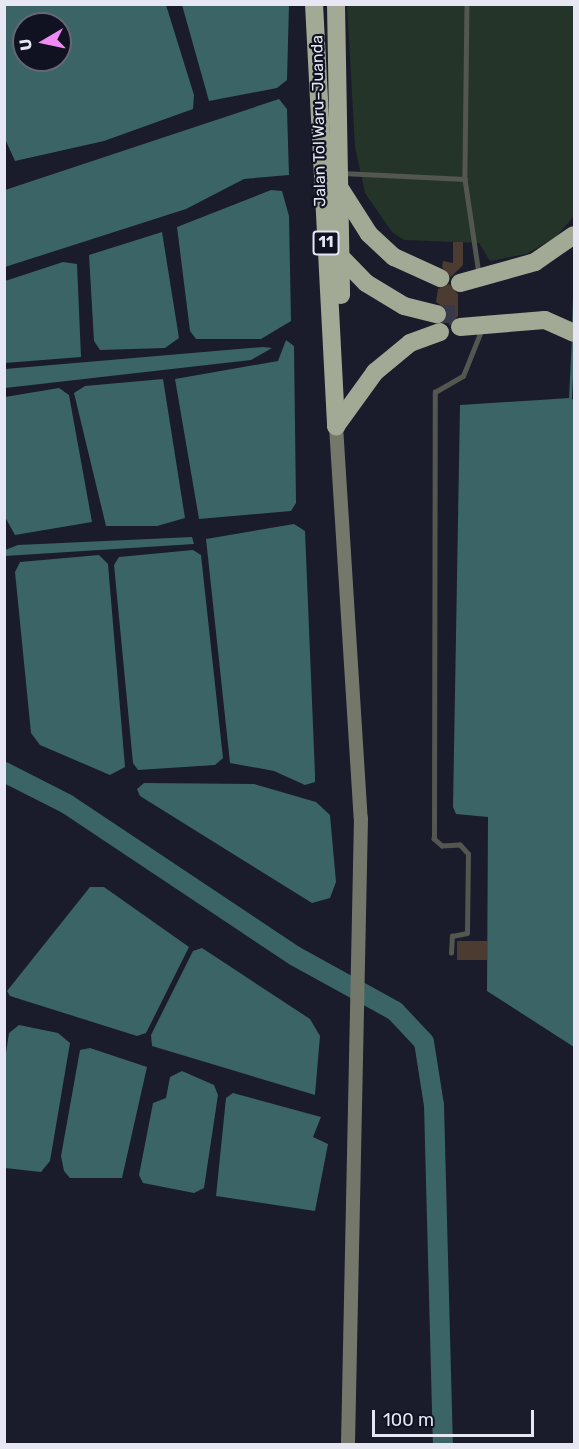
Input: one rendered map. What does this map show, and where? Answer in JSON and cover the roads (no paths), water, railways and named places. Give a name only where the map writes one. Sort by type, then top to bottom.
[{"type":"highway","name":"Jalan Tol Waru–Juanda","points":[[314,4],[321,175],[333,344],[336,426]]},
{"type":"highway","name":"Jalan Tol Waru–Juanda","points":[[333,344],[341,304],[336,4]]},
{"type":"highway","points":[[340,181],[369,234],[394,257],[440,278]]},
{"type":"highway","points":[[325,236],[339,258],[404,306],[438,323],[375,372],[336,426]]},
{"type":"highway","points":[[460,283],[480,280],[535,262],[571,238]]},
{"type":"highway","points":[[513,320],[484,323],[459,320],[513,320],[569,329]]},
{"type":"main road","points":[[336,426],[361,818],[359,1026],[348,1444]]},
{"type":"lane","points":[[467,4],[465,179],[471,246],[480,280]]},
{"type":"lane","points":[[321,175],[340,181],[465,179]]},
{"type":"lane","points":[[451,953],[454,933],[467,933],[468,854],[460,845],[442,846],[434,839],[435,392],[463,376],[484,323]]},
{"type":"waterway","points":[[573,325],[574,294]]},
{"type":"waterway","points":[[570,398],[573,337]]},
{"type":"waterway","points":[[4,772],[67,804],[295,956],[395,1011],[424,1042],[434,1105],[443,1444]]},
{"type":"tunnel","points":[[437,314],[458,314]]}]
